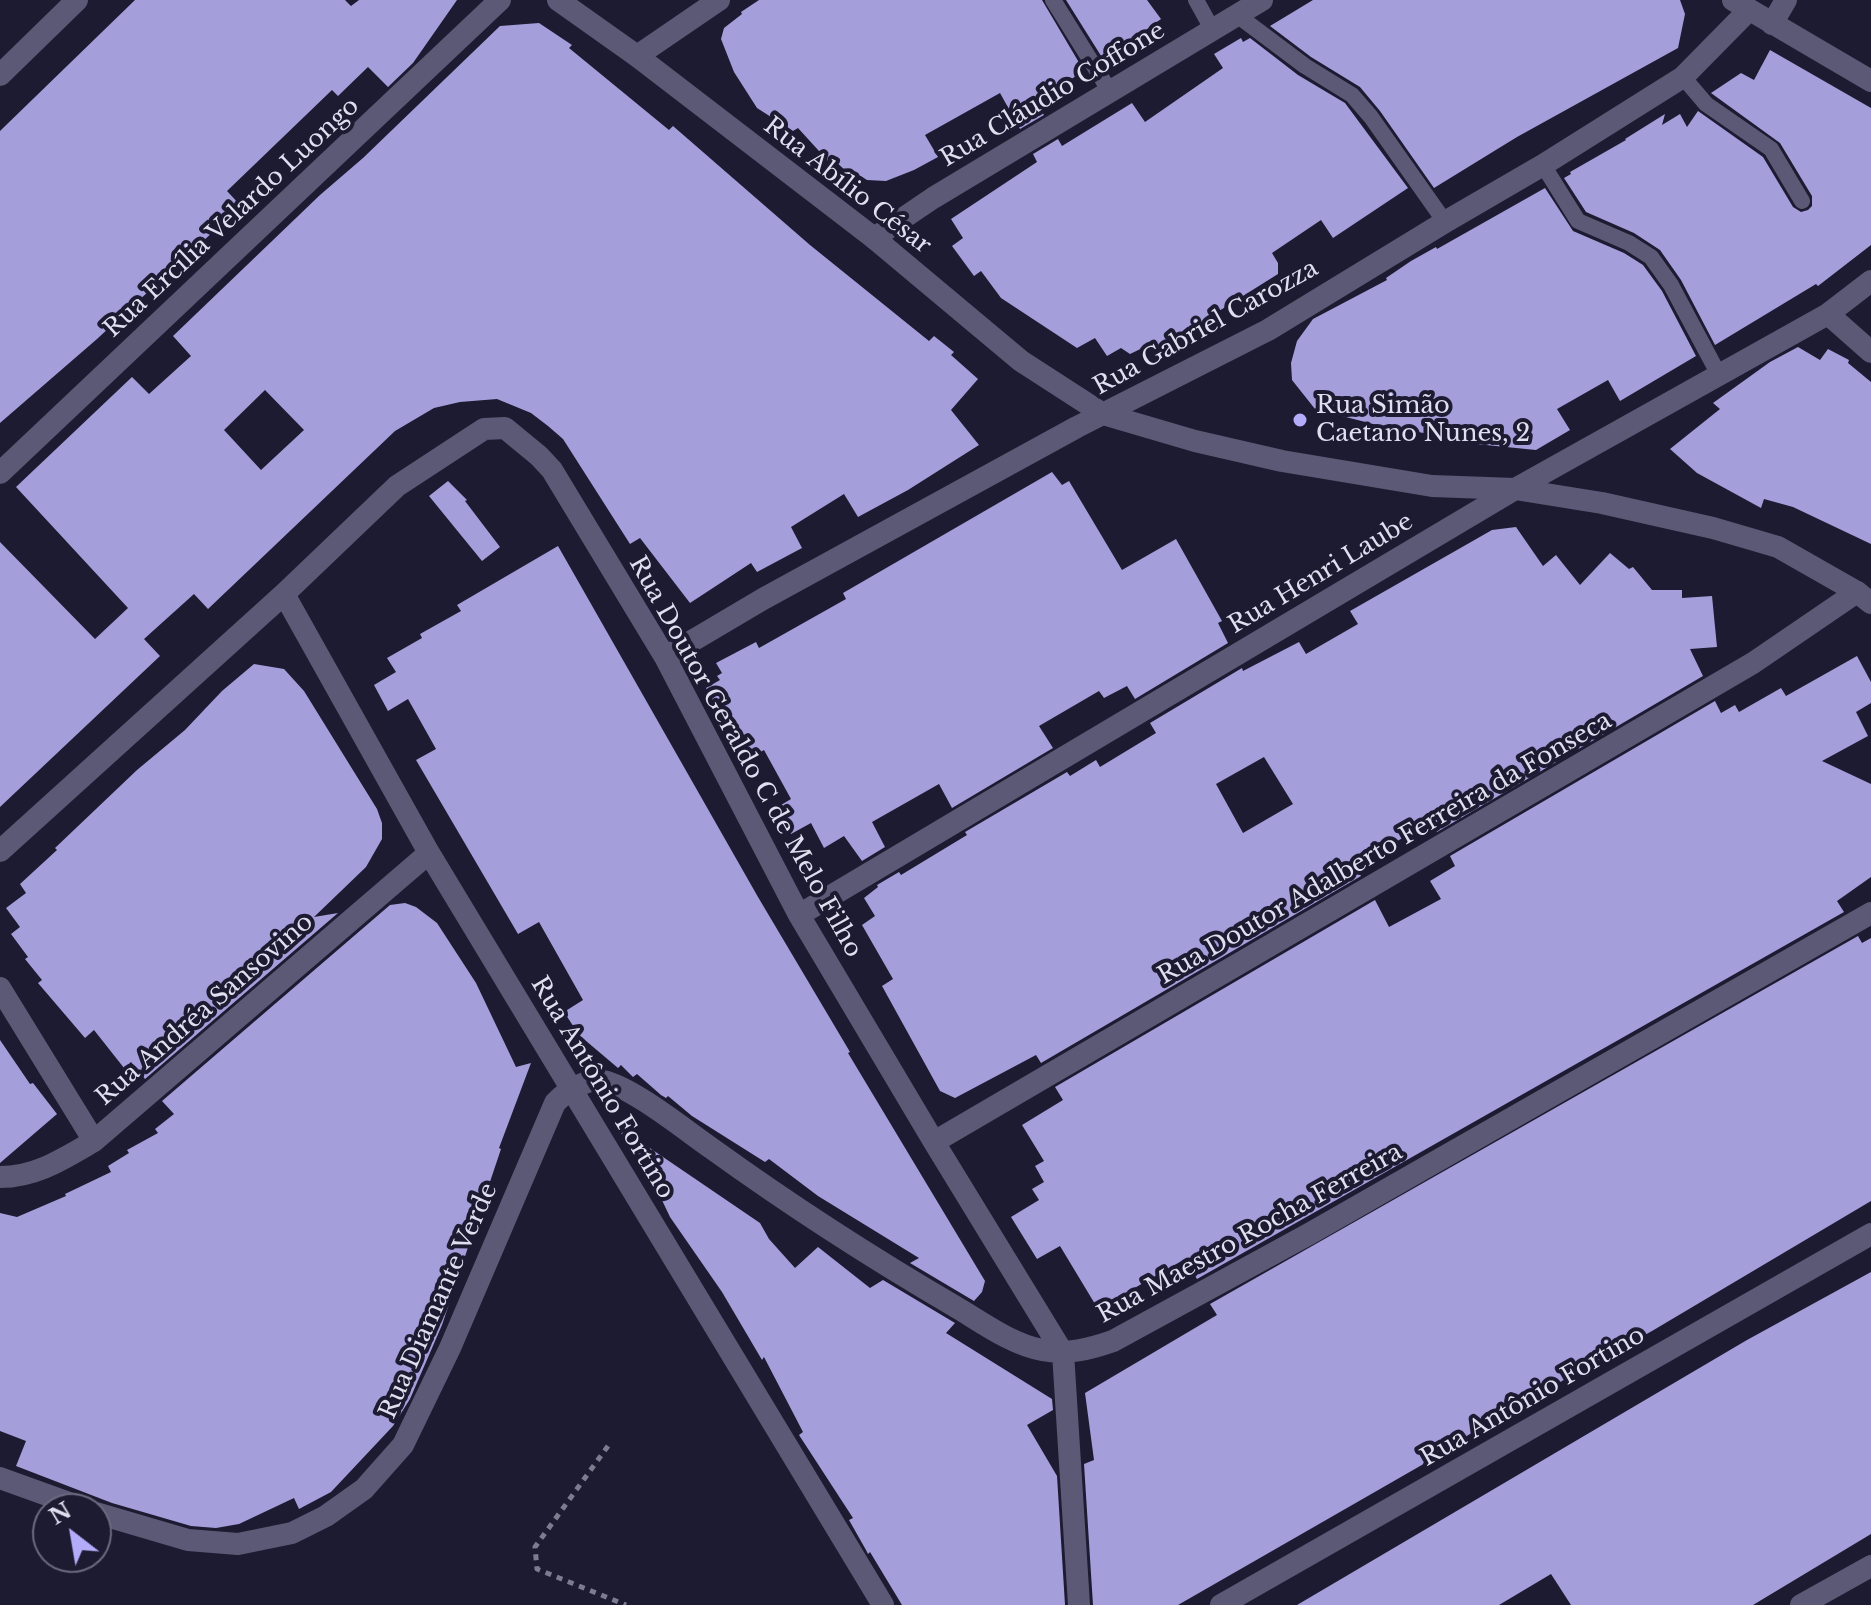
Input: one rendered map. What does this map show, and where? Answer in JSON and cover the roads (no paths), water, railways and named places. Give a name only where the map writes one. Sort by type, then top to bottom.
[{"type":"street","points":[[0,75],[77,0]]},
{"type":"street","name":"Rua Ercília Velardo Luongo","points":[[0,473],[500,0]]},
{"type":"street","name":"Rua Abílio César","points":[[558,0],[637,56],[874,238],[1021,361],[1103,414],[1195,441],[1282,461],[1432,486],[1515,489],[1602,503],[1713,528],[1778,547],[1864,598]]},
{"type":"street","points":[[637,56],[719,0]]},
{"type":"street","name":"Rua Cláudio Coffone","points":[[874,238],[933,198],[1109,90],[1262,0]]},
{"type":"street","points":[[1772,24],[1786,0]]},
{"type":"street","points":[[1741,5],[1871,81]]},
{"type":"street","name":"Rua Gabriel Carozza","points":[[665,657],[763,599],[1103,414],[1268,330],[1543,165],[1683,77],[1741,5]]},
{"type":"street","name":"Rua Henri Laube","points":[[799,915],[1515,489],[1828,314],[1871,281]]},
{"type":"street","points":[[1828,314],[1871,352]]},
{"type":"street","name":"Rua Doutor Geraldo C de Melo Filho","points":[[0,851],[284,594],[397,486],[484,429],[505,428],[552,470],[665,657],[799,915],[1063,1353],[1079,1605]]},
{"type":"street","name":"Rua Antônio Fortino","points":[[284,594],[429,853],[883,1605]]},
{"type":"street","name":"Rua Doutor Adalberto Ferreira da Fonseca","points":[[934,1142],[1864,598]]},
{"type":"street","name":"Rua Andréa Sansovino","points":[[0,1177],[47,1169],[94,1141],[429,853]]},
{"type":"street","name":"Rua Maestro Rocha Ferreira","points":[[572,1090],[602,1080],[634,1096],[772,1192],[931,1292],[1019,1344],[1063,1353],[1090,1349],[1141,1326],[1309,1234],[1871,913]]},
{"type":"street","points":[[0,988],[94,1141]]},
{"type":"street","name":"Rua Diamante Verde","points":[[112,1518],[188,1540],[238,1544],[292,1533],[326,1516],[364,1489],[403,1445],[450,1348],[546,1119],[555,1103],[572,1090]]},
{"type":"street","name":"Rua Antônio Fortino","points":[[1221,1605],[1871,1234]]},
{"type":"street","points":[[0,1478],[42,1493]]},
{"type":"street","points":[[1801,1605],[1871,1566]]},
{"type":"lane","points":[[1053,0],[1109,90]]},
{"type":"lane","points":[[1196,0],[1212,29]]},
{"type":"lane","points":[[1237,15],[1305,66],[1352,95],[1445,222]]},
{"type":"lane","points":[[1683,77],[1706,104],[1771,149],[1802,201]]},
{"type":"lane","points":[[1543,165],[1578,221],[1629,243],[1651,257],[1671,285],[1719,375]]},
{"type":"place","name":"Rua Simão Caetano Nunes, 2","points":[[1300,420]]}]
